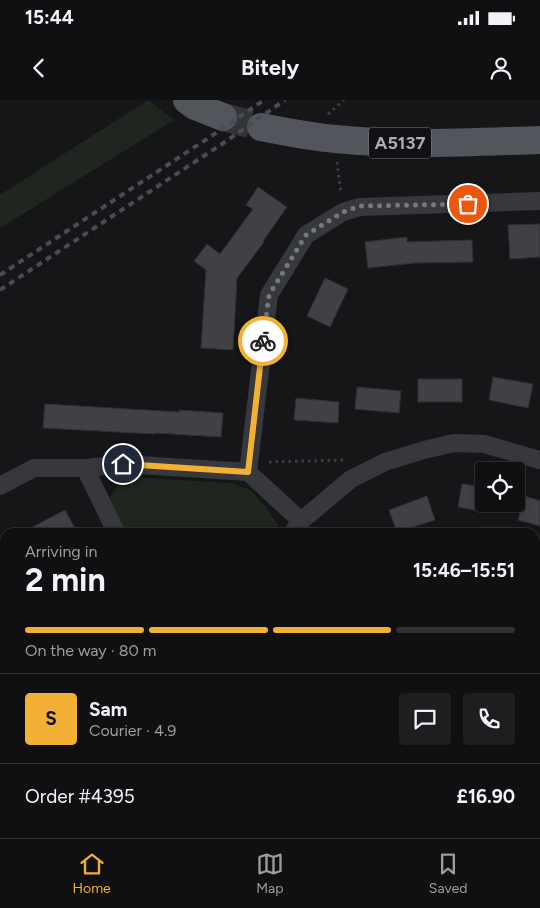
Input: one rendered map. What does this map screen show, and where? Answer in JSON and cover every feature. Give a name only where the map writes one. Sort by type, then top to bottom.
[{"type":"main road","points":[[194,102],[224,117]]},
{"type":"main road","name":"A5137","points":[[261,127],[335,139],[395,143],[540,140]]},
{"type":"street","points":[[540,202],[360,206],[343,212],[306,235],[269,295],[248,467],[297,527],[351,479],[385,462],[424,450],[454,443],[484,444],[540,460]]},
{"type":"street","points":[[0,486],[34,468],[85,468],[123,464],[248,467]]},
{"type":"street","points":[[85,468],[114,528]]},
{"type":"path","points":[[335,139],[343,212]]},
{"type":"path","points":[[248,467],[352,460]]},
{"type":"shaded area","points":[[148,100],[174,120],[0,228],[0,195]]},
{"type":"shaded area","points":[[127,477],[233,483],[251,490],[265,506],[278,525],[278,528],[124,528],[109,500],[118,484]]},
{"type":"building","points":[[258,187],[287,207],[237,278],[233,350],[201,348],[206,270],[194,261],[207,244],[220,254],[253,209],[246,205]]},
{"type":"building","points":[[540,224],[540,257],[510,259],[508,225]]},
{"type":"building","points":[[407,237],[407,242],[472,240],[473,262],[415,263],[368,268],[365,242]]},
{"type":"building","points":[[325,278],[348,289],[330,327],[307,316]]},
{"type":"building","points":[[493,377],[533,384],[528,408],[489,400]]},
{"type":"building","points":[[418,379],[462,379],[462,402],[418,402]]},
{"type":"building","points":[[357,387],[401,391],[399,413],[355,409]]},
{"type":"building","points":[[296,398],[339,402],[338,423],[294,420]]},
{"type":"building","points":[[45,404],[223,413],[221,437],[43,428]]},
{"type":"building","points":[[462,484],[475,486],[475,510],[458,507]]},
{"type":"building","points":[[427,496],[435,520],[410,528],[396,528],[389,510]]},
{"type":"building","points":[[525,496],[540,501],[540,526],[518,520],[520,512],[525,512]]},
{"type":"building","points":[[65,510],[75,528],[31,528]]},
{"type":"tunnel","points":[[223,117],[261,127]]},
{"type":"railway","points":[[0,275],[264,100]]},
{"type":"railway","points":[[0,290],[222,144],[285,100]]},
{"type":"way so far","points":[[263,341],[269,295],[306,235],[343,212],[360,206],[468,204]]},
{"type":"route","points":[[123,464],[248,472],[263,341]]}]
